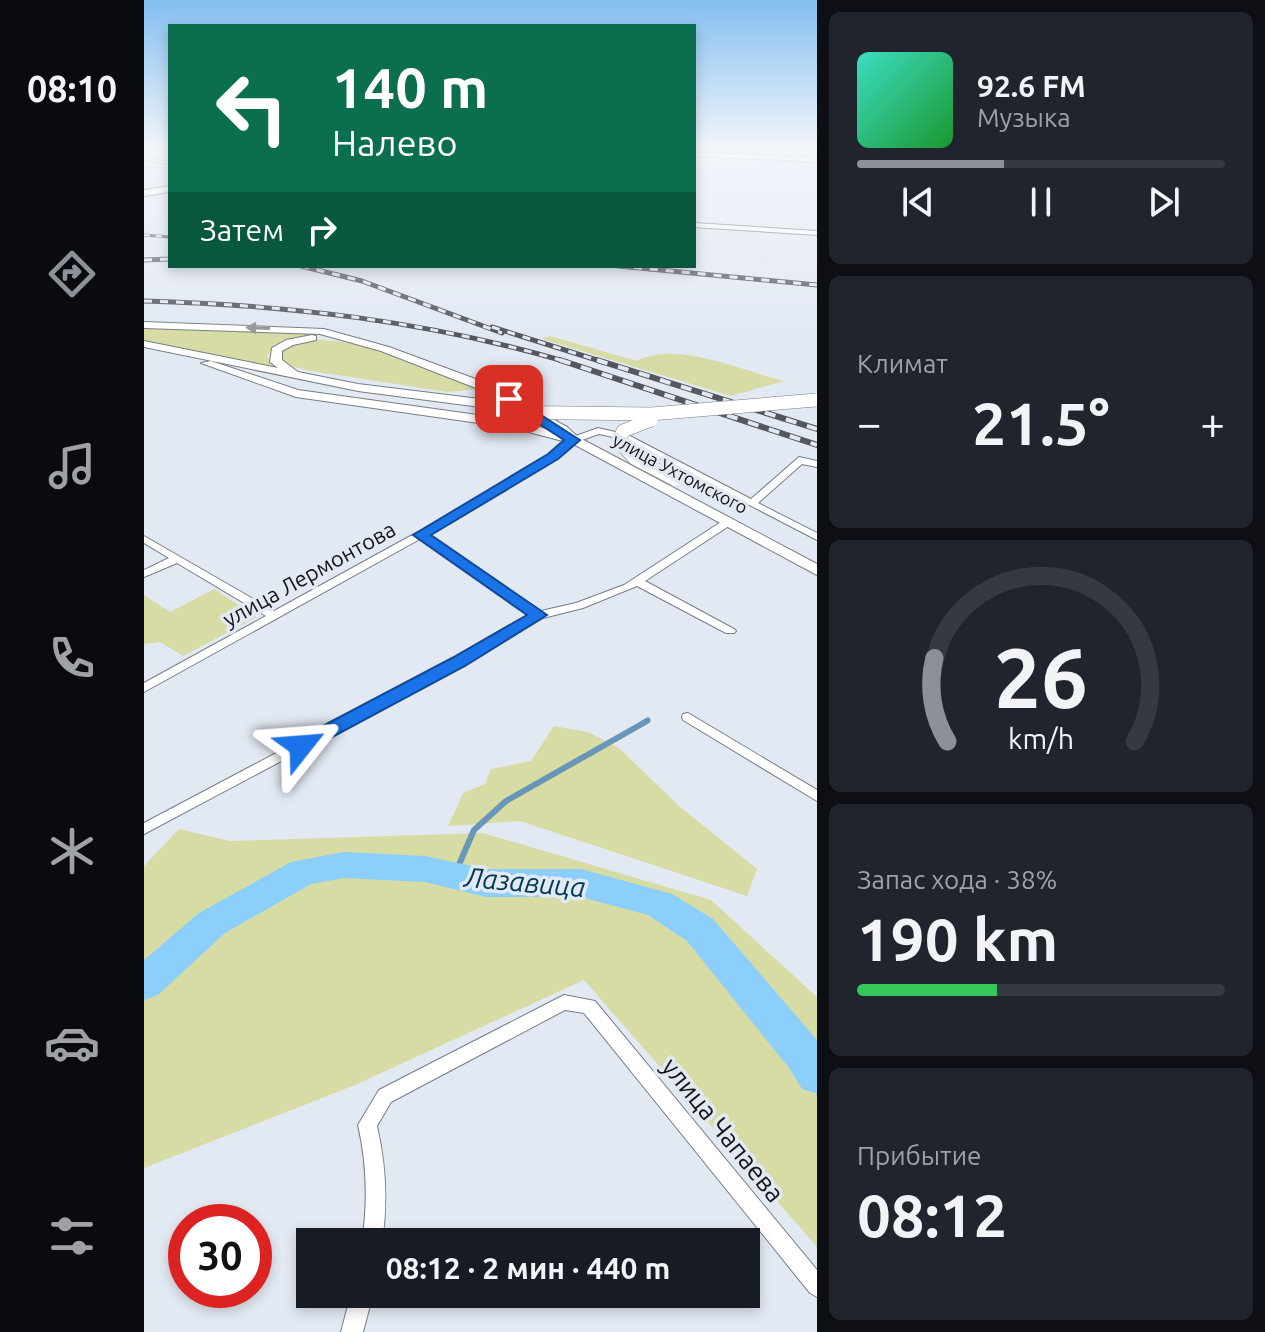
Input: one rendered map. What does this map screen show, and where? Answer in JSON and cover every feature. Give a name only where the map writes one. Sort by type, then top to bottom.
[{"type":"main road","points":[[144,325],[320,331],[363,341]]},
{"type":"main road","points":[[314,379],[276,362],[276,350],[290,342],[321,336],[363,341]]},
{"type":"main road","name":"улица Ухтомского","points":[[363,341],[485,387],[562,430],[573,440],[817,570]]},
{"type":"main road","points":[[144,346],[407,396],[487,408],[668,406],[817,390]]},
{"type":"main road","points":[[144,346],[326,391],[402,403],[595,416],[675,413],[817,400]]},
{"type":"main road","points":[[207,363],[296,393],[514,424],[573,440]]},
{"type":"main road","points":[[675,413],[631,426],[623,431],[619,441],[634,458],[817,558]]},
{"type":"street","points":[[696,225],[817,233]]},
{"type":"street","points":[[573,440],[598,431],[625,437],[817,537]]},
{"type":"street","name":"улица Лермонтова","points":[[144,688],[420,535],[553,457],[573,440]]},
{"type":"street","points":[[752,503],[801,460],[817,464]]},
{"type":"street","points":[[144,829],[458,662],[539,615],[579,606],[637,581],[728,522]]},
{"type":"street","points":[[420,535],[539,615]]},
{"type":"street","points":[[144,539],[274,616]]},
{"type":"street","points":[[145,574],[176,559]]},
{"type":"street","points":[[637,581],[730,631]]},
{"type":"street","points":[[688,717],[817,796]]},
{"type":"street","name":"улица Чапаева","points":[[375,1228],[377,1163],[367,1125],[385,1096],[564,1002],[589,1006],[817,1286]]},
{"type":"street","points":[[352,1332],[358,1308]]},
{"type":"green space","points":[[144,328],[327,335],[302,337],[278,345],[267,356],[276,368],[144,340]]},
{"type":"green space","points":[[550,336],[637,361],[653,355],[690,355],[784,381],[731,396],[542,339]]},
{"type":"green space","points":[[312,339],[356,343],[479,389],[447,392],[311,371],[279,359],[284,348]]},
{"type":"green space","points":[[214,589],[257,617],[183,656],[160,642],[144,644],[144,595],[170,612]]},
{"type":"green space","points":[[554,726],[588,732],[619,748],[678,805],[757,869],[747,896],[520,821],[448,826],[463,793],[485,784],[491,769],[531,761]]},
{"type":"green space","points":[[179,829],[230,841],[483,833],[711,900],[817,997],[817,1247],[584,980],[355,1085],[144,1168],[144,866]]},
{"type":"waterway","points":[[643,723],[648,720]]},
{"type":"waterway","points":[[454,876],[474,830],[506,801],[647,721]]},
{"type":"waterway","name":"Лазавица","points":[[144,983],[212,923],[303,872],[344,865],[425,869],[486,883],[581,883],[659,904],[700,930],[804,1055],[817,1075]]},
{"type":"railway","points":[[144,235],[168,237]]},
{"type":"railway","points":[[144,260],[168,259]]},
{"type":"railway","points":[[309,268],[362,281],[502,333]]},
{"type":"railway","points":[[639,268],[817,285]]},
{"type":"railway","points":[[144,301],[252,306],[357,318],[462,336],[562,361]]},
{"type":"railway","points":[[492,327],[603,362]]},
{"type":"railway","points":[[597,360],[817,429]]},
{"type":"railway","points":[[562,361],[567,362]]},
{"type":"railway","points":[[562,361],[817,445]]},
{"type":"route","points":[[301,746],[539,615],[420,535],[553,457],[573,440],[562,430],[509,399]]}]
